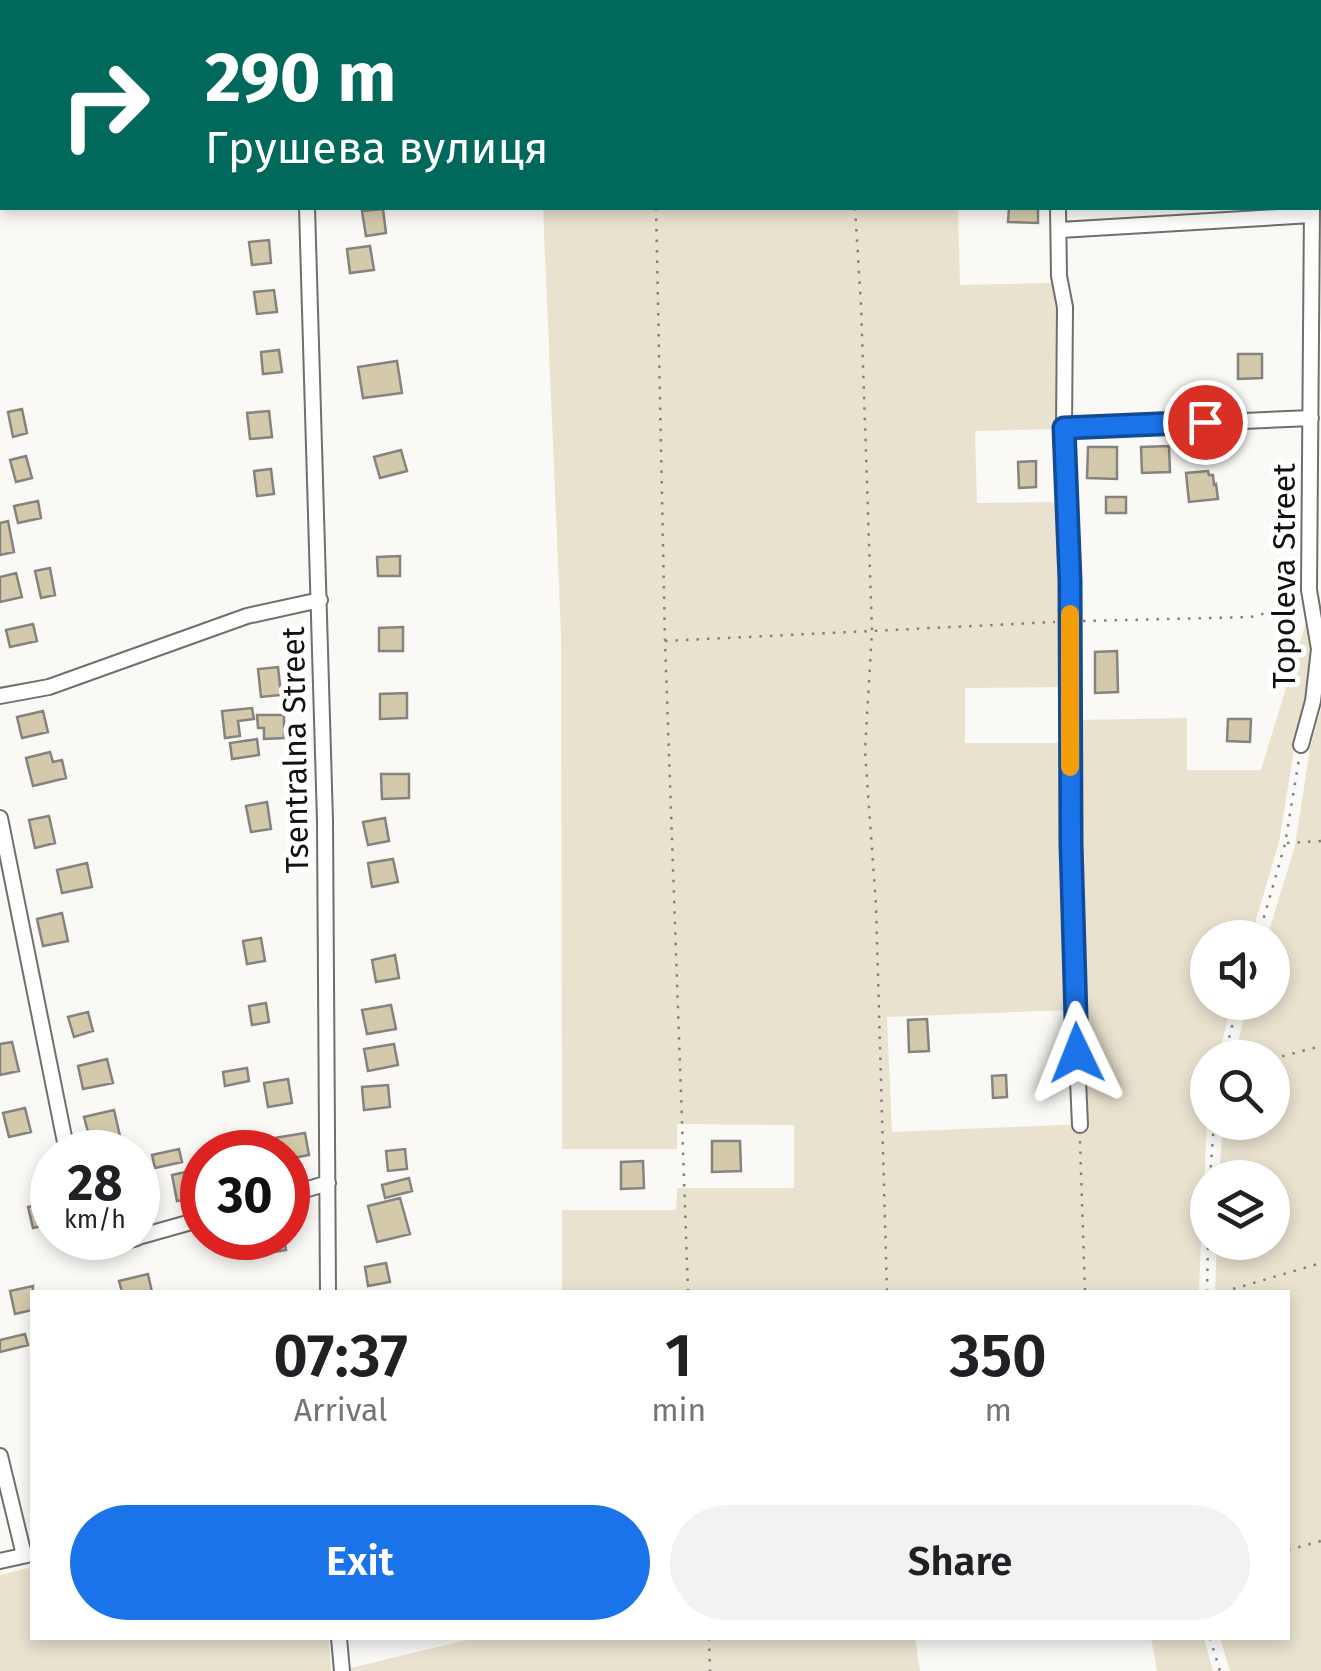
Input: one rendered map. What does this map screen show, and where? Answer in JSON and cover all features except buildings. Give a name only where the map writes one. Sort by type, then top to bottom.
[{"type":"street","name":"Tsentralna Street","points":[[306,210],[325,821],[328,1290]]},
{"type":"street","points":[[1058,210],[1059,276],[1065,307],[1072,945],[1080,1125]]},
{"type":"street","points":[[1060,230],[1312,211]]},
{"type":"street","name":"Topoleva Street","points":[[1301,746],[1314,701],[1318,648],[1309,590],[1312,211]]},
{"type":"street","points":[[1064,428],[1311,418]]},
{"type":"street","points":[[0,696],[49,686],[246,616],[320,600]]},
{"type":"street","points":[[0,818],[63,1130]]},
{"type":"street","points":[[310,1188],[328,1183]]},
{"type":"street","points":[[0,1456],[28,1555],[0,1561]]},
{"type":"street","points":[[340,1640],[342,1671]]},
{"type":"path","points":[[656,210],[665,640],[688,1290]]},
{"type":"path","points":[[856,210],[872,631],[865,751],[876,905],[887,1290]]},
{"type":"path","points":[[665,640],[1251,617],[1286,608],[1309,590]]},
{"type":"path","points":[[1263,920],[1285,844],[1301,746]]},
{"type":"path","points":[[1285,844],[1321,841]]},
{"type":"path","points":[[1290,1055],[1321,1046]]},
{"type":"path","points":[[1080,1125],[1085,1290]]},
{"type":"path","points":[[1207,1290],[1208,1260]]},
{"type":"path","points":[[1230,1290],[1321,1264]]},
{"type":"path","points":[[1290,1549],[1321,1541]]},
{"type":"path","points":[[709,1640],[710,1671]]},
{"type":"path","points":[[1211,1640],[1220,1671]]},
{"type":"shaded area","points":[[543,210],[958,210],[960,285],[1054,283],[1059,308],[1059,429],[975,431],[977,503],[1060,502],[1064,621],[1061,687],[965,688],[965,743],[1061,743],[1069,1010],[887,1017],[892,1132],[1086,1124],[1076,720],[1187,718],[1187,770],[1261,770],[1307,619],[1312,649],[1307,700],[1295,744],[1279,842],[1256,920],[1190,920],[1190,1020],[1228,1020],[1222,1040],[1190,1040],[1190,1140],[1206,1140],[1205,1160],[1190,1160],[1190,1260],[1201,1260],[1199,1290],[562,1290],[562,1210],[676,1210],[677,1188],[794,1188],[794,1125],[677,1124],[677,1149],[562,1149],[561,633]]},
{"type":"shaded area","points":[[1321,709],[1321,1671],[1230,1671],[1221,1640],[1290,1640],[1290,1290],[1215,1290],[1216,1260],[1290,1260],[1290,1160],[1220,1160],[1222,1140],[1290,1140],[1290,1040],[1238,1040],[1244,1020],[1290,1020],[1290,920],[1272,920],[1295,846],[1310,748]]},
{"type":"shaded area","points":[[30,1568],[30,1640],[329,1640],[331,1671],[0,1671],[0,1575]]},
{"type":"shaded area","points":[[467,1640],[915,1640],[920,1671],[350,1671]]},
{"type":"shaded area","points":[[1151,1640],[1205,1640],[1213,1671],[1157,1671]]},
{"type":"slow traffic","points":[[1070,614],[1070,767]]},
{"type":"route","points":[[1077,1053],[1064,428],[1205,422]]}]
